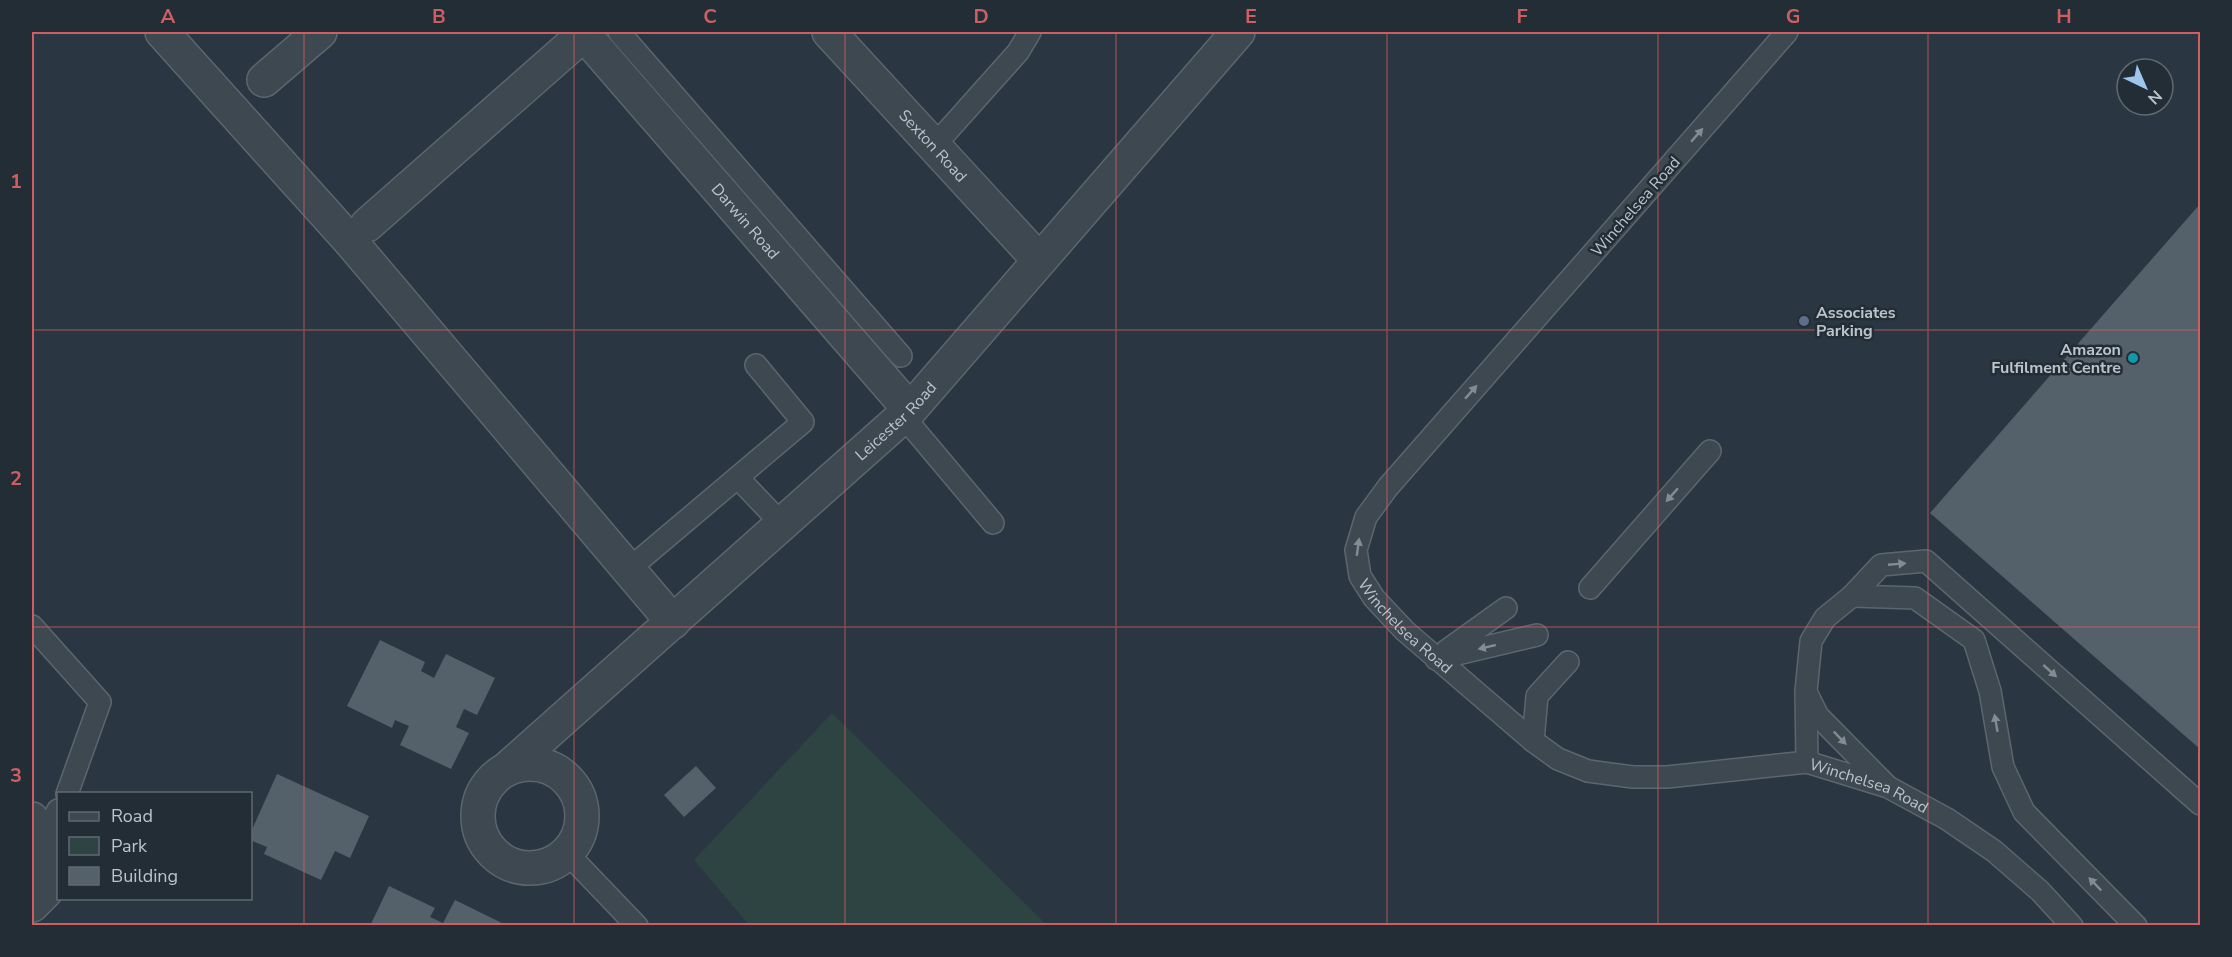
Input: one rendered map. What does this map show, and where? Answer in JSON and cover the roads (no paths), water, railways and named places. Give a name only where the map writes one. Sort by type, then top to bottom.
[{"type":"street","points":[[264,81],[320,32]]},
{"type":"street","name":"Sexton Road","points":[[829,32],[1039,260]]},
{"type":"street","name":"Leicester Road","points":[[509,767],[906,413],[1238,32]]},
{"type":"street","points":[[367,225],[583,33]]},
{"type":"street","name":"Darwin Road","points":[[583,33],[863,335],[906,413]]},
{"type":"street","points":[[169,34],[350,241],[673,622]]},
{"type":"street","points":[[526,763],[544,765],[561,773],[573,786],[581,803],[582,821],[578,838],[567,853],[552,864],[535,869],[518,868],[503,861],[490,851],[481,837],[477,821],[478,804],[484,789],[495,776],[509,767],[526,763]]},
{"type":"street","points":[[32,905],[46,891],[51,852],[37,828]]},
{"type":"lane","points":[[620,32],[863,335],[901,356]]},
{"type":"lane","points":[[934,146],[1018,52],[1030,32]]},
{"type":"lane","name":"Winchelsea Road","points":[[1787,32],[1388,487],[1366,517],[1356,550],[1360,576],[1374,598],[1436,659],[1533,741],[1558,759],[1588,771],[1633,777],[1667,777],[1807,762],[1888,787],[1947,819],[1994,851],[2040,891],[2072,926]]},
{"type":"lane","points":[[629,569],[803,422],[756,365]]},
{"type":"lane","points":[[906,413],[993,524]]},
{"type":"lane","points":[[1590,588],[1710,451]]},
{"type":"lane","points":[[738,478],[782,524]]},
{"type":"lane","points":[[1807,762],[1806,691],[1811,641],[1826,618],[1852,597],[1881,565],[1926,561],[2200,804]]},
{"type":"lane","points":[[1852,597],[1915,598],[1974,640],[1990,691],[2003,767],[2024,812],[2136,926]]},
{"type":"lane","points":[[1436,659],[1506,608]]},
{"type":"lane","points":[[32,626],[100,702],[69,792]]},
{"type":"lane","points":[[1436,659],[1537,635]]},
{"type":"lane","points":[[1533,741],[1537,696],[1568,662]]},
{"type":"lane","points":[[1806,691],[1818,716],[1888,787]]},
{"type":"lane","points":[[37,828],[57,811]]},
{"type":"lane","points":[[567,853],[638,926]]},
{"type":"place","name":"Associates Parking","points":[[1804,321]]},
{"type":"place","name":"Amazon Fulfilment Centre","points":[[2133,358]]}]
